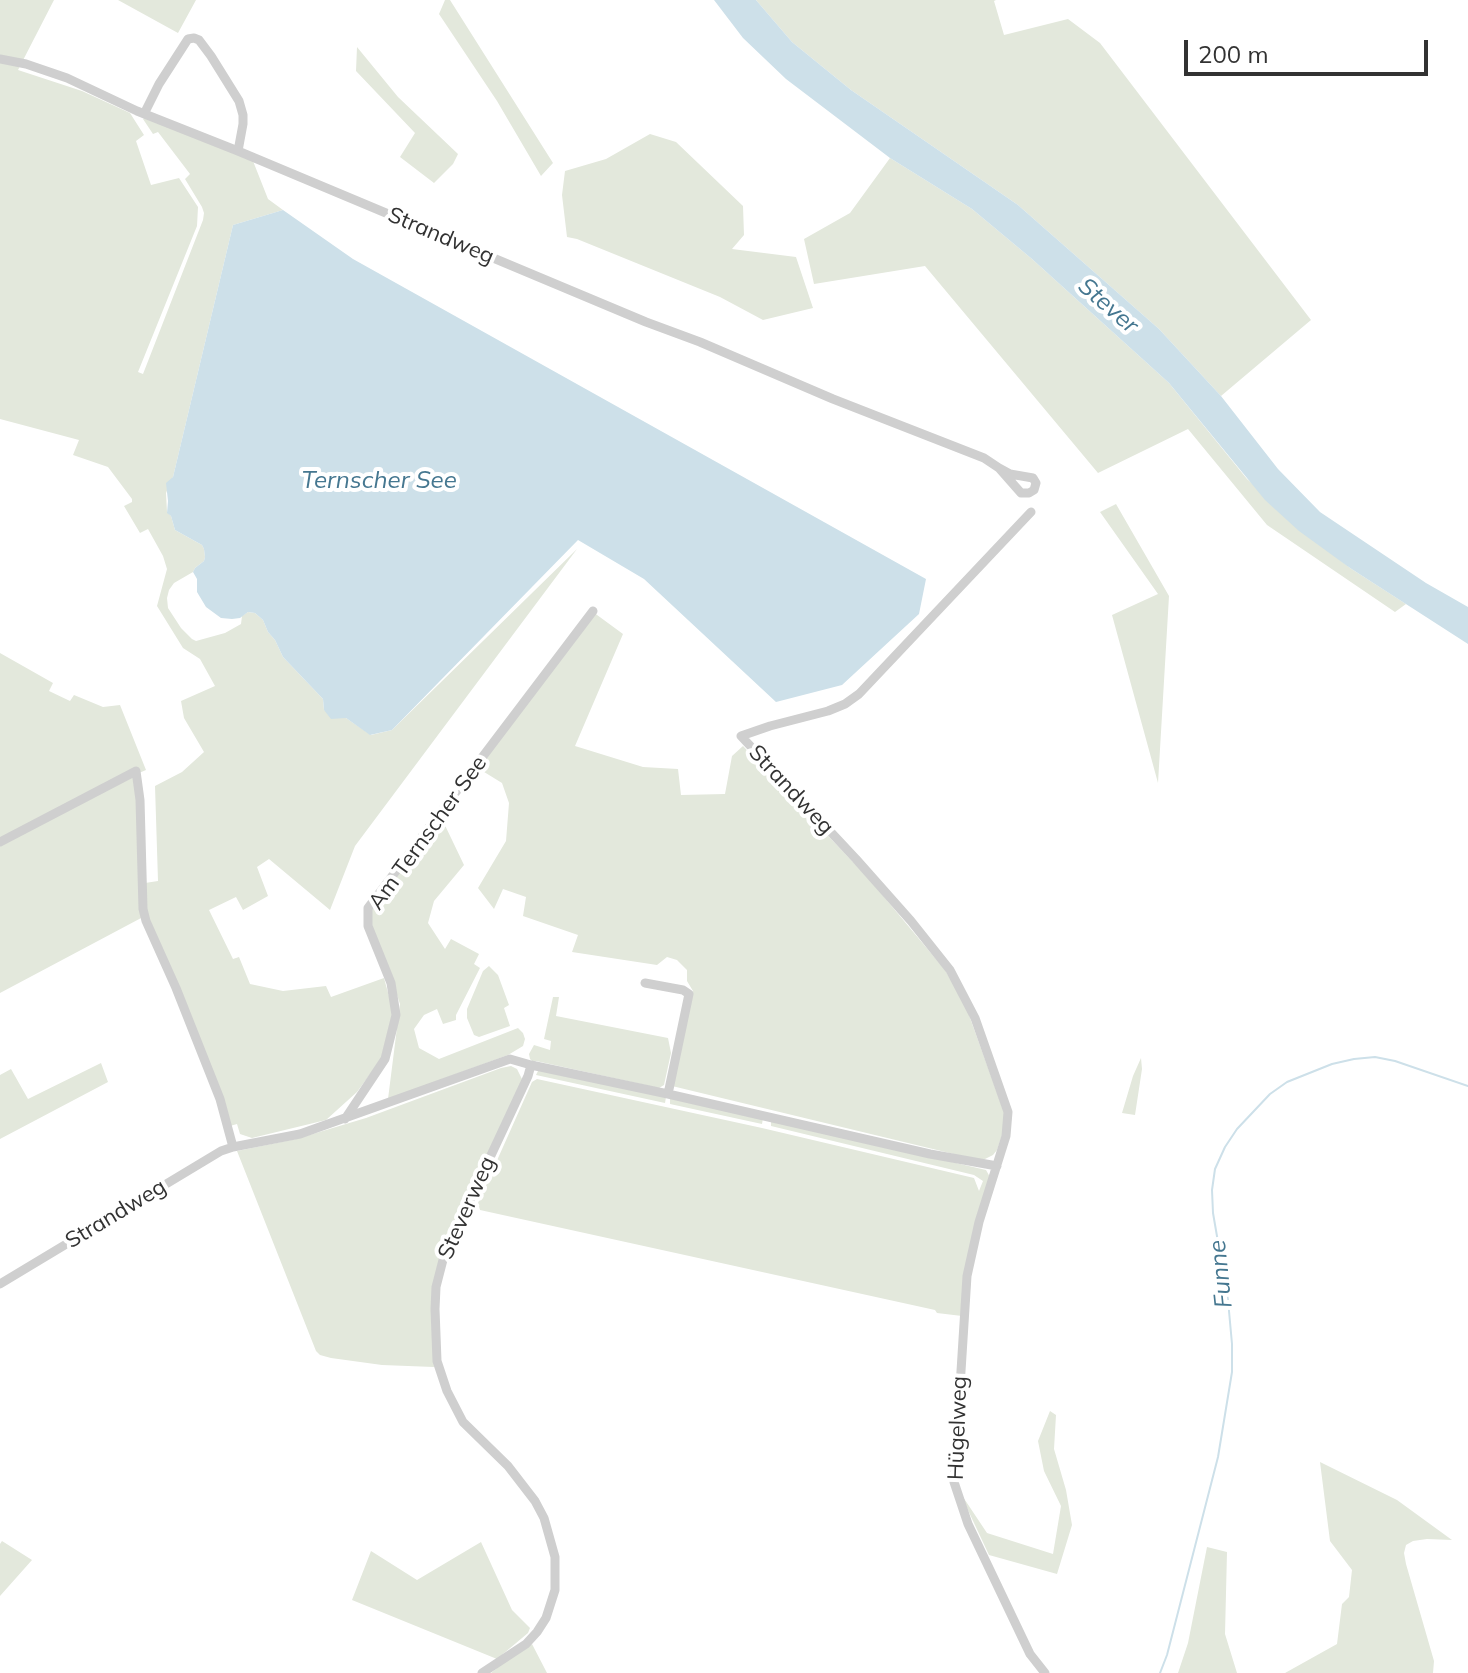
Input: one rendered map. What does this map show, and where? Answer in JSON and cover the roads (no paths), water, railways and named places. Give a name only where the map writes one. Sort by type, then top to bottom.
[{"type":"street","points":[[144,114],[188,39],[194,38],[211,56],[239,101],[243,124],[238,151]]},
{"type":"street","name":"Strandweg","points":[[0,59],[67,78],[144,114],[833,399],[984,458],[999,468]]},
{"type":"street","name":"Strandweg","points":[[0,1284],[221,1151],[300,1134],[510,1059],[930,1154],[997,1166],[1006,1136],[1008,1112],[975,1018],[950,970],[856,859],[741,736],[828,711],[859,694],[1031,512]]},
{"type":"street","name":"Am Ternscher See","points":[[345,1119],[385,1059],[396,1015],[391,983],[368,926],[368,908],[593,611]]},
{"type":"street","points":[[0,842],[136,771],[146,921],[220,1099],[233,1147]]},
{"type":"street","points":[[645,983],[683,990],[689,994],[668,1094]]},
{"type":"street","name":"Steverweg","points":[[482,1673],[526,1644],[546,1618],[555,1590],[555,1557],[544,1518],[535,1501],[515,1474],[463,1422],[447,1391],[437,1361],[436,1287],[444,1256],[531,1065]]},
{"type":"street","name":"Hügelweg","points":[[997,1166],[967,1276],[954,1482],[968,1524],[1030,1654],[1045,1673]]},
{"type":"water","name":"Stever","points":[[714,0],[756,0],[792,42],[851,90],[1018,205],[1159,329],[1221,396],[1278,469],[1320,512],[1426,583],[1468,607],[1468,644],[1350,568],[1299,531],[1265,500],[1169,383],[972,209],[890,158],[786,79],[743,38]]},
{"type":"water","name":"Ternscher See","points":[[283,210],[353,259],[926,579],[919,614],[842,685],[776,702],[644,579],[578,540],[392,730],[370,735],[346,718],[331,719],[324,710],[323,699],[283,657],[263,620],[255,613],[248,612],[240,618],[221,618],[206,607],[197,592],[197,579],[193,572],[204,561],[204,549],[175,530],[167,513],[166,483],[173,477],[233,225]]},
{"type":"waterway","name":"Funne","points":[[1160,1673],[1218,1457],[1232,1372],[1228,1300],[1212,1190],[1215,1169],[1225,1147],[1237,1129],[1270,1094],[1287,1082],[1332,1064],[1375,1057],[1468,1086]]}]
